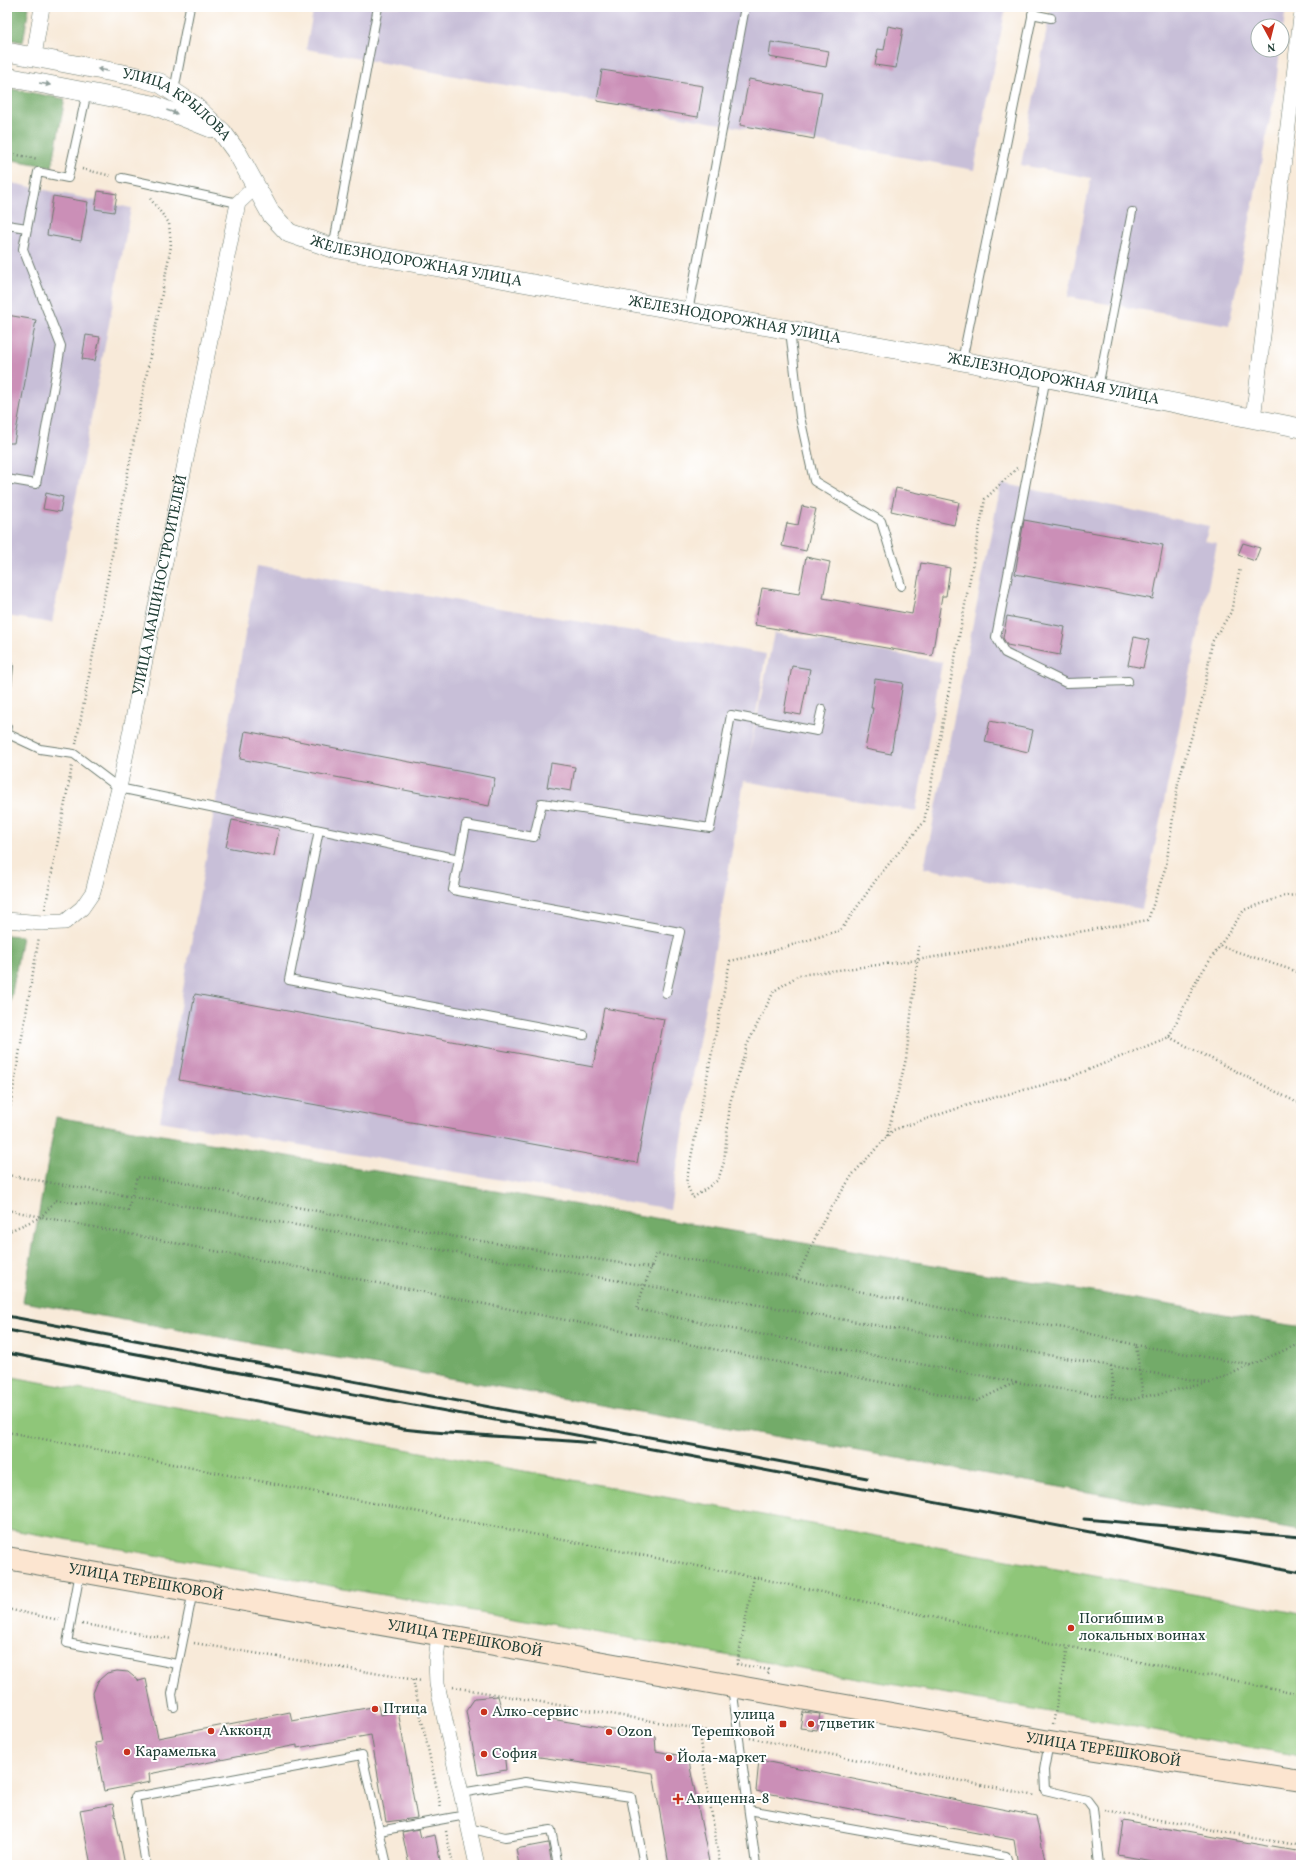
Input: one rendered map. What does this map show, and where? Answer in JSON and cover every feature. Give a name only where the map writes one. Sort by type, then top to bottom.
[{"type":"main road","name":"УЛИЦА ТЕРЕШКОВОЙ","points":[[7,1558],[1050,1742],[1301,1781]]},
{"type":"street","points":[[34,56],[42,7]]},
{"type":"street","points":[[1253,419],[1296,96],[1301,16]]},
{"type":"street","name":"УЛИЦА КРЫЛОВА","points":[[7,52],[139,77],[160,83],[192,104],[222,132]]},
{"type":"street","name":"УЛИЦА КРЫЛОВА","points":[[7,77],[153,105],[222,132]]},
{"type":"street","name":"ЖЕЛЕЗНОДОРОЖНАЯ УЛИЦА","points":[[222,132],[238,154],[271,214],[289,233],[334,248],[962,361],[1301,428]]},
{"type":"street","points":[[238,203],[255,187]]},
{"type":"street","name":"УЛИЦА МАШИНОСТРОИТЕЛЕЙ","points":[[7,920],[42,923],[65,922],[82,908],[93,892],[119,788],[238,203]]},
{"type":"street","points":[[439,1634],[436,1660],[437,1684],[477,1865]]},
{"type":"lane","points":[[174,92],[190,7]]},
{"type":"lane","points":[[334,248],[378,7]]},
{"type":"lane","points":[[688,312],[745,7]]},
{"type":"lane","points":[[962,361],[1033,10],[1051,18]]},
{"type":"lane","points":[[7,479],[36,484],[61,346],[22,249],[38,172],[68,178],[87,92]]},
{"type":"lane","points":[[122,178],[238,203]]},
{"type":"lane","points":[[1098,388],[1132,212]]},
{"type":"lane","points":[[7,225],[27,228]]},
{"type":"lane","points":[[790,330],[800,417],[814,481],[881,521],[901,586]]},
{"type":"lane","points":[[1046,377],[996,636],[1005,653],[1066,683],[1128,681]]},
{"type":"lane","points":[[7,663],[10,666],[7,686]]},
{"type":"lane","points":[[666,993],[680,932],[453,890],[466,825],[534,837],[542,803],[710,828],[731,715],[817,731],[822,709]]},
{"type":"lane","points":[[7,727],[8,734],[40,749],[74,754],[119,788],[459,859]]},
{"type":"lane","points":[[319,830],[289,980],[584,1035]]},
{"type":"lane","points":[[80,1571],[67,1643],[177,1664]]},
{"type":"lane","points":[[174,1707],[172,1694],[193,1591]]},
{"type":"lane","points":[[732,1686],[756,1865]]},
{"type":"lane","points":[[1050,1742],[1044,1770],[1046,1790],[1087,1800],[1093,1808],[1099,1865]]},
{"type":"lane","points":[[146,1865],[135,1797],[362,1755],[387,1865]]},
{"type":"lane","points":[[461,1792],[525,1782],[631,1797],[644,1865]]},
{"type":"lane","points":[[749,1810],[1006,1856],[1008,1865]]},
{"type":"lane","points":[[379,1831],[443,1819],[467,1822],[505,1837],[551,1830],[558,1865]]},
{"type":"path","points":[[71,166],[122,178]]},
{"type":"path","points":[[7,1126],[42,923],[171,246],[169,223],[146,193]]},
{"type":"path","points":[[1031,453],[985,499],[924,822],[878,877],[841,930],[766,953],[730,961],[686,1183],[693,1198],[718,1180],[724,1162],[730,1104],[747,1045],[774,991],[799,975],[858,966],[917,960],[1148,920],[1166,866],[1178,783],[1203,697],[1212,642],[1231,612],[1240,568]]},
{"type":"path","points":[[796,1279],[824,1219],[853,1174],[893,1130],[977,1102],[1066,1079],[1170,1037],[1198,978],[1244,910],[1284,896],[1301,895]]},
{"type":"path","points":[[887,1137],[906,1059],[919,946]]},
{"type":"path","points":[[1220,946],[1301,974]]},
{"type":"path","points":[[1170,1037],[1296,1102],[1301,1103]]},
{"type":"path","points":[[7,1175],[1210,1383]]},
{"type":"path","points":[[7,1232],[41,1217],[56,1200],[128,1210],[137,1177],[179,1181],[264,1200],[456,1237],[651,1268]]},
{"type":"path","points":[[7,1210],[977,1402],[1016,1382]]},
{"type":"path","points":[[1252,1365],[1136,1345],[1071,1329],[957,1311],[796,1279],[656,1254],[636,1309],[722,1327],[1016,1382],[1129,1400],[1210,1383],[1252,1365],[1301,1343]]},
{"type":"path","points":[[1136,1345],[1143,1397]]},
{"type":"path","points":[[1111,1366],[1113,1381],[1112,1397]]},
{"type":"path","points":[[7,1432],[754,1577],[1068,1646],[1301,1694]]},
{"type":"path","points":[[754,1577],[737,1664],[769,1670],[765,1691]]},
{"type":"path","points":[[7,1609],[71,1622],[738,1736],[1039,1797]]},
{"type":"path","points":[[1050,1742],[1068,1646]]},
{"type":"path","points":[[413,1680],[453,1865]]},
{"type":"path","points":[[698,1729],[720,1865]]},
{"type":"path","points":[[1093,1808],[1301,1846]]},
{"type":"shaded area","points":[[314,7],[1006,7],[974,170],[306,49]]},
{"type":"shaded area","points":[[1051,7],[1286,7],[1285,18],[1250,18],[1250,58],[1279,58],[1275,93],[1229,325],[1068,297],[1091,178],[1021,165]]},
{"type":"shaded area","points":[[7,182],[131,208],[52,623],[7,616]]},
{"type":"shaded area","points":[[1001,483],[1209,526],[1205,541],[1217,543],[1142,909],[924,868]]},
{"type":"shaded area","points":[[257,566],[766,654],[749,756],[774,633],[942,662],[916,811],[744,781],[670,1209],[160,1121]]},
{"type":"green space","points":[[7,7],[29,7],[23,42],[7,39]]},
{"type":"green space","points":[[7,88],[65,99],[52,167],[7,159]]},
{"type":"green space","points":[[7,935],[22,936],[7,1022]]},
{"type":"green space","points":[[56,1117],[1301,1327],[1301,1530],[23,1302]]},
{"type":"green space","points":[[7,1376],[1301,1614],[1301,1756],[7,1529]]},
{"type":"building","points":[[888,26],[903,29],[896,68],[875,65],[878,49],[884,50]]},
{"type":"building","points":[[771,42],[829,51],[826,67],[769,57]]},
{"type":"building","points":[[602,70],[703,86],[698,117],[597,101]]},
{"type":"building","points":[[749,79],[822,92],[814,139],[740,125]]},
{"type":"building","points":[[98,191],[117,194],[114,212],[95,209]]},
{"type":"building","points":[[53,196],[88,202],[81,241],[47,235]]},
{"type":"building","points":[[7,315],[36,320],[14,443],[7,443]]},
{"type":"building","points":[[86,335],[100,337],[95,361],[82,359]]},
{"type":"building","points":[[896,488],[959,502],[954,525],[891,511]]},
{"type":"building","points":[[46,493],[63,497],[60,512],[43,509]]},
{"type":"building","points":[[802,506],[816,509],[806,551],[782,546],[787,523],[798,525]]},
{"type":"building","points":[[1024,520],[1163,545],[1153,599],[1015,574]]},
{"type":"building","points":[[1243,543],[1260,548],[1255,561],[1238,555]]},
{"type":"building","points":[[806,557],[830,562],[823,598],[912,614],[921,563],[950,568],[946,596],[942,596],[932,656],[755,625],[762,588],[799,594]]},
{"type":"building","points":[[1007,616],[1065,627],[1060,655],[1007,645],[1003,638]]},
{"type":"building","points":[[1134,637],[1149,640],[1143,668],[1128,665]]},
{"type":"building","points":[[792,666],[810,669],[801,715],[784,712]]},
{"type":"building","points":[[875,679],[903,683],[891,754],[865,749],[873,708],[871,708]]},
{"type":"building","points":[[990,721],[1033,730],[1028,752],[985,742]]},
{"type":"building","points":[[245,731],[495,778],[489,806],[240,759]]},
{"type":"building","points":[[551,763],[575,767],[571,791],[547,787]]},
{"type":"building","points":[[232,820],[279,829],[274,856],[226,847]]},
{"type":"building","points":[[195,994],[593,1067],[604,1008],[664,1019],[637,1163],[179,1080]]},
{"type":"building","points":[[117,1671],[128,1672],[139,1681],[146,1679],[158,1738],[290,1712],[292,1721],[378,1706],[380,1715],[398,1711],[417,1818],[386,1822],[371,1735],[297,1748],[297,1745],[149,1774],[150,1782],[104,1791],[95,1743],[102,1742],[93,1693],[98,1681],[107,1673]]},
{"type":"building","points":[[498,1696],[502,1711],[655,1736],[656,1751],[688,1757],[709,1862],[694,1865],[669,1865],[653,1773],[504,1752],[506,1770],[478,1775],[466,1711],[475,1698]]},
{"type":"building","points":[[803,1712],[820,1714],[817,1730],[800,1728]]},
{"type":"building","points":[[759,1760],[1036,1816],[1046,1865],[1018,1865],[1014,1840],[756,1791]]},
{"type":"building","points":[[113,1804],[125,1865],[91,1865],[80,1810]]},
{"type":"building","points":[[1123,1821],[1301,1852],[1301,1865],[1176,1865],[1118,1855]]},
{"type":"building","points":[[419,1829],[421,1838],[435,1835],[441,1865],[409,1865],[402,1832]]},
{"type":"building","points":[[548,1843],[552,1865],[519,1865],[516,1849]]},
{"type":"railway","points":[[7,1316],[867,1478]]},
{"type":"railway","points":[[7,1330],[695,1457],[1301,1572]]},
{"type":"railway","points":[[7,1353],[403,1429],[595,1443]]},
{"type":"railway","points":[[1084,1519],[1301,1537]]},
{"type":"place","name":"Погибшим в локальных воинах","points":[[1071,1628]]},
{"type":"place","name":"Птица","points":[[375,1709]]},
{"type":"place","name":"Алко-сервис","points":[[484,1712]]},
{"type":"place","name":"улица Терешковой","points":[[783,1724]]},
{"type":"place","name":"7цветик","points":[[811,1724]]},
{"type":"place","name":"Акконд","points":[[211,1731]]},
{"type":"place","name":"Ozon","points":[[609,1732]]},
{"type":"place","name":"Карамелька","points":[[127,1752]]},
{"type":"place","name":"София","points":[[484,1754]]},
{"type":"place","name":"Йола-маркет","points":[[669,1758]]},
{"type":"place","name":"Авиценна-8","points":[[678,1799]]}]
